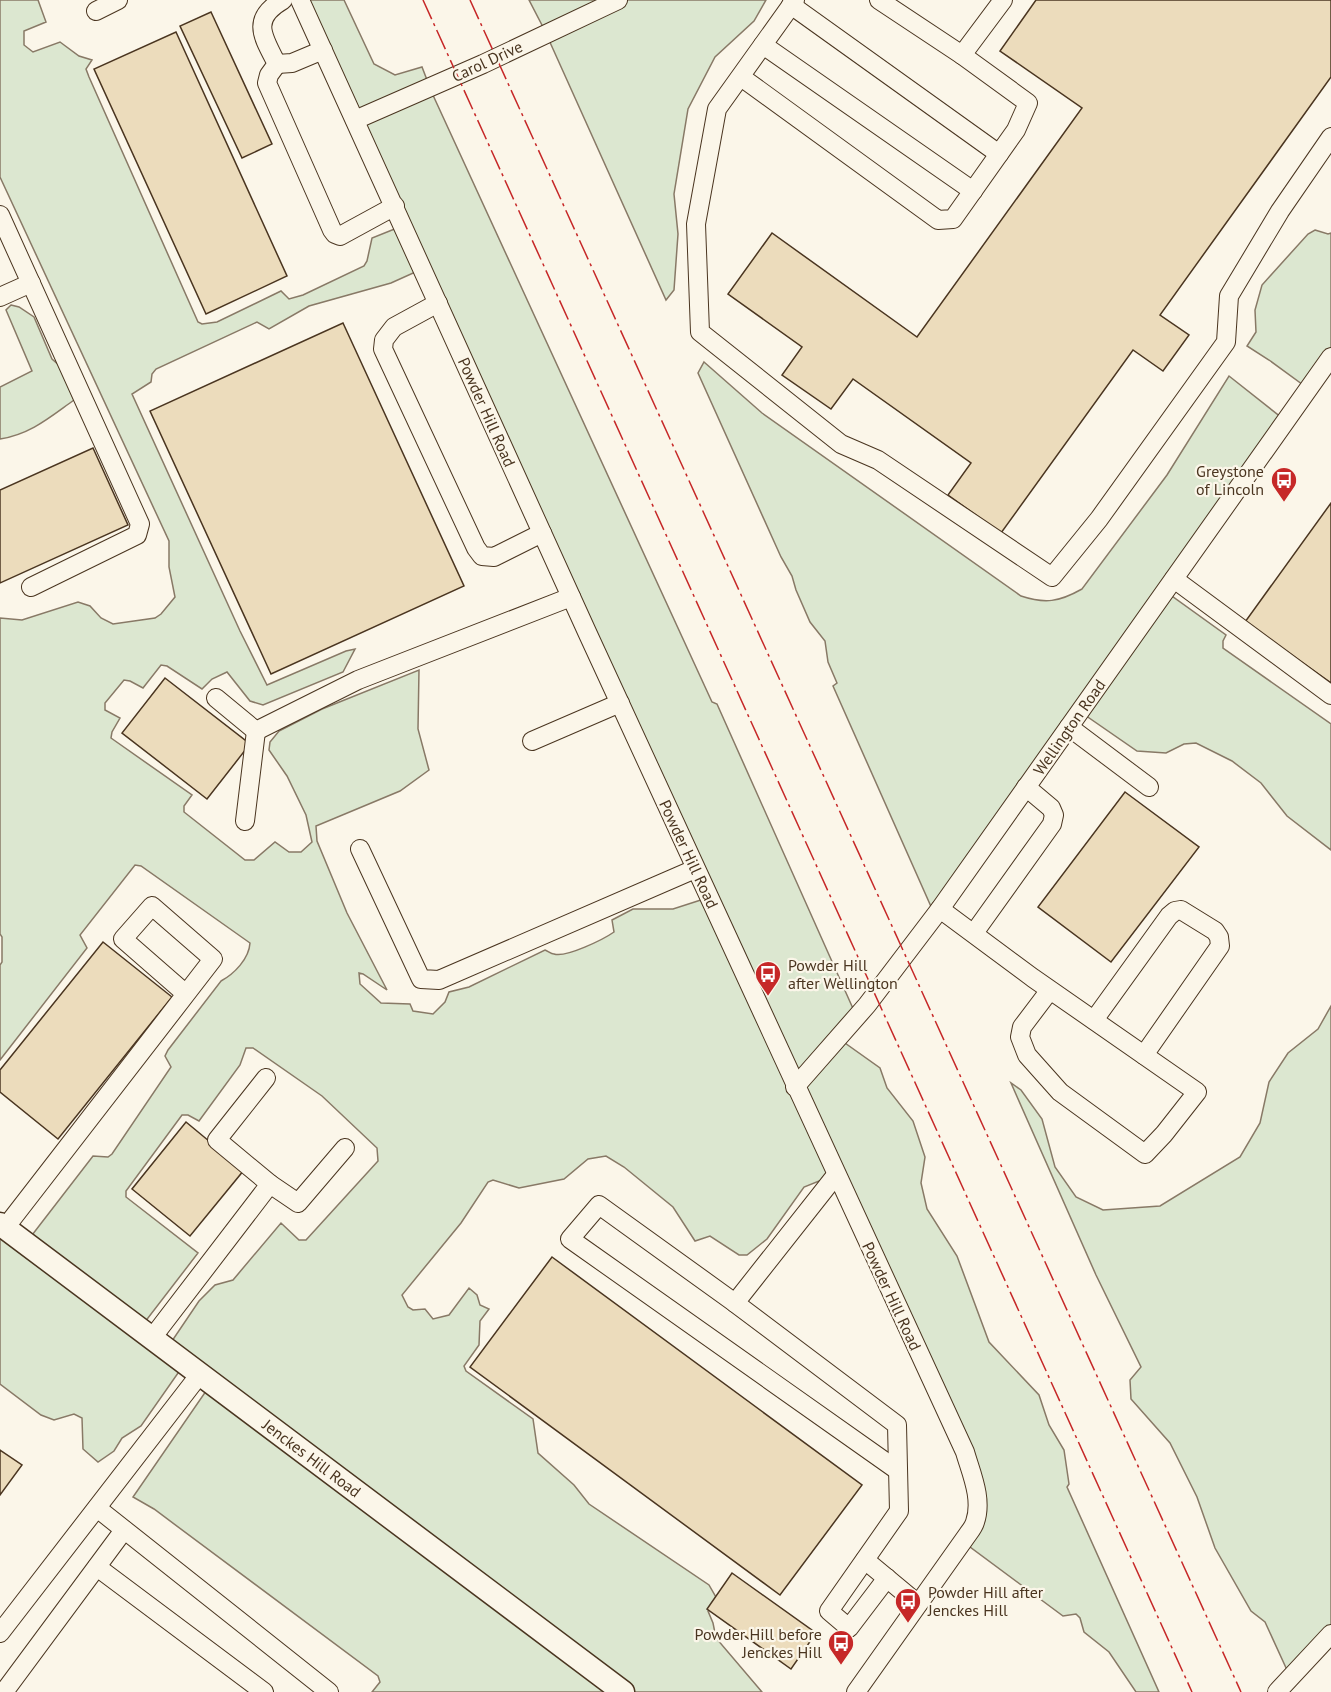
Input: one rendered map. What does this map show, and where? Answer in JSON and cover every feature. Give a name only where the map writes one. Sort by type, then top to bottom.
[{"type":"main road","name":"Jenckes Hill Road","points":[[2,1226],[623,1692]]},
{"type":"street","points":[[96,11],[118,0]]},
{"type":"street","points":[[277,64],[264,38],[263,19],[268,11],[284,0]]},
{"type":"street","name":"Powder Hill Road","points":[[300,0],[695,869],[964,1452],[974,1483],[978,1509],[975,1522],[856,1692]]},
{"type":"street","name":"Carol Drive","points":[[356,120],[483,64],[618,0]]},
{"type":"street","points":[[741,77],[938,220],[953,219],[1016,130],[1028,103],[962,55],[879,0]]},
{"type":"street","points":[[962,55],[1003,0]]},
{"type":"street","points":[[999,154],[793,3],[717,109],[696,224],[700,332],[841,444],[878,460],[1052,577],[1099,519],[1226,342],[1229,296],[1280,212],[1331,137]]},
{"type":"street","points":[[763,45],[973,191]]},
{"type":"street","points":[[277,64],[292,63],[323,50]]},
{"type":"street","points":[[277,64],[269,75],[267,83],[335,234],[340,236],[394,206]]},
{"type":"street","points":[[0,215],[140,524],[137,536],[31,587]]},
{"type":"street","points":[[0,297],[31,283]]},
{"type":"street","points":[[438,303],[394,327],[384,340],[383,350],[476,548],[482,556],[494,558],[542,533]]},
{"type":"street","name":"Wellington Road","points":[[795,1087],[867,1005],[940,909],[1331,357]]},
{"type":"street","points":[[1174,579],[1331,695]]},
{"type":"street","points":[[256,731],[358,680],[571,597]]},
{"type":"street","points":[[216,698],[256,731]]},
{"type":"street","points":[[532,741],[620,703]]},
{"type":"street","points":[[1069,727],[1149,787]]},
{"type":"street","points":[[245,821],[256,731]]},
{"type":"street","points":[[974,933],[1052,824],[1054,815],[1052,808],[1026,787]]},
{"type":"street","points":[[360,849],[421,980],[439,980],[695,869]]},
{"type":"street","points":[[2,1226],[186,994],[213,959],[152,906],[123,939],[186,994]]},
{"type":"street","points":[[940,909],[1050,990],[1197,1092],[1145,1154],[1060,1092],[1027,1055],[1020,1037],[1022,1027],[1050,990]]},
{"type":"street","points":[[1094,1020],[1169,916],[1175,911],[1181,910],[1215,931],[1219,937],[1220,946],[1144,1055]]},
{"type":"street","points":[[266,1078],[217,1140],[270,1184],[298,1203],[345,1148]]},
{"type":"street","points":[[735,1303],[836,1175]]},
{"type":"street","points":[[152,1338],[270,1184]]},
{"type":"street","points":[[887,1578],[849,1628],[829,1611],[899,1511],[897,1425],[735,1303],[599,1205],[570,1239],[897,1470]]},
{"type":"street","points":[[0,1633],[200,1374]]},
{"type":"street","points":[[97,1508],[329,1692]]},
{"type":"street","points":[[4,1692],[124,1530]]},
{"type":"street","points":[[865,1560],[918,1604]]},
{"type":"street","points":[[97,1567],[264,1692]]},
{"type":"street","points":[[1277,1692],[1331,1634]]},
{"type":"green space","points":[[0,0],[38,0],[46,22],[24,31],[24,45],[33,52],[60,42],[79,56],[92,60],[86,69],[89,77],[198,322],[202,324],[217,322],[281,291],[289,299],[303,295],[364,266],[372,238],[402,226],[300,0],[344,0],[374,64],[395,75],[422,67],[712,702],[717,704],[855,1013],[845,1043],[880,1068],[887,1088],[913,1121],[925,1157],[921,1183],[927,1209],[957,1256],[989,1342],[1039,1395],[1049,1425],[1064,1450],[1069,1484],[1067,1487],[1159,1692],[1136,1692],[1109,1652],[1084,1632],[1080,1618],[1076,1614],[1063,1616],[962,1541],[974,1522],[963,1447],[834,1175],[804,1187],[767,1239],[747,1255],[739,1255],[710,1236],[695,1241],[673,1207],[624,1167],[606,1156],[588,1159],[564,1179],[519,1188],[493,1180],[488,1182],[461,1223],[402,1295],[408,1307],[413,1310],[425,1309],[433,1319],[449,1315],[469,1288],[477,1295],[480,1305],[489,1309],[480,1321],[479,1345],[464,1366],[466,1371],[533,1419],[538,1453],[574,1485],[589,1504],[709,1585],[717,1599],[708,1611],[716,1638],[762,1692],[372,1692],[380,1682],[378,1676],[154,1509],[133,1497],[213,1381],[185,1363],[141,1426],[122,1438],[114,1451],[98,1462],[83,1449],[82,1418],[74,1414],[54,1420],[41,1415],[0,1384],[0,1222],[29,1239],[93,1156],[108,1157],[112,1154],[171,1067],[165,1056],[168,1050],[221,981],[240,965],[247,955],[250,943],[141,866],[135,865],[80,935],[87,948],[0,1060],[2,937],[0,934],[0,618],[22,620],[78,602],[90,606],[101,618],[113,624],[155,618],[175,597],[169,567],[169,541],[0,177]],"holes":[[[422,269],[707,898],[673,909],[633,909],[612,920],[614,932],[602,939],[567,953],[553,954],[545,950],[469,987],[449,992],[445,1002],[433,1014],[413,1011],[410,1004],[381,1003],[360,984],[359,973],[387,990],[347,913],[317,841],[316,826],[400,791],[429,770],[418,729],[419,670],[322,709],[279,731],[270,742],[269,750],[287,776],[306,815],[312,842],[301,852],[289,852],[275,842],[254,860],[245,860],[184,812],[184,806],[192,795],[111,738],[120,718],[105,710],[105,703],[124,680],[143,688],[161,665],[167,666],[202,689],[212,679],[227,672],[250,701],[263,705],[343,672],[355,649],[267,685],[132,394],[151,382],[152,374],[156,369],[257,322],[269,329],[309,306],[391,283]],[[246,1048],[253,1048],[322,1096],[377,1148],[378,1161],[306,1240],[299,1240],[281,1223],[233,1280],[215,1285],[199,1301],[170,1344],[141,1327],[198,1253],[126,1197],[126,1191],[182,1115],[188,1115],[199,1121],[240,1065]]]},
{"type":"green space","points":[[529,0],[766,0],[754,21],[715,57],[688,109],[674,194],[678,234],[674,290],[666,300],[544,29]]},
{"type":"green space","points":[[1315,230],[1331,233],[1331,355],[1306,387],[1247,346],[1256,332],[1255,310],[1262,285],[1308,234]]},
{"type":"green space","points":[[11,305],[19,307],[34,317],[52,359],[60,366],[74,400],[31,429],[0,439],[0,387],[32,371],[6,310]]},
{"type":"green space","points":[[704,362],[762,413],[1021,596],[1045,601],[1066,597],[1082,589],[1167,475],[1229,376],[1282,418],[1165,591],[1226,635],[1223,648],[1331,724],[1331,850],[1287,816],[1261,783],[1232,761],[1196,743],[1184,744],[1166,753],[1137,751],[1079,711],[933,911],[833,686],[837,683],[828,662],[825,641],[810,622],[792,576],[781,557],[698,373]]},
{"type":"green space","points":[[1331,1006],[1331,1643],[1287,1670],[1265,1622],[1251,1611],[1215,1548],[1197,1497],[1170,1443],[1131,1399],[1130,1380],[1141,1367],[1096,1275],[1011,1083],[1021,1090],[1042,1119],[1055,1167],[1076,1197],[1103,1210],[1160,1206],[1240,1157],[1260,1123],[1269,1082],[1288,1053],[1318,1029]]},
{"type":"building","points":[[1036,0],[1331,0],[1331,77],[1160,315],[1189,335],[1163,371],[1133,350],[1001,533],[948,495],[971,463],[853,379],[831,409],[782,375],[802,347],[728,294],[772,233],[917,337],[1082,108],[1000,51]]},
{"type":"building","points":[[211,12],[272,144],[242,158],[180,26]]},
{"type":"building","points":[[176,32],[287,276],[206,314],[94,69]]},
{"type":"building","points":[[343,323],[464,586],[271,674],[150,411]]},
{"type":"building","points":[[93,448],[128,525],[0,583],[0,490]]},
{"type":"building","points":[[1331,503],[1331,683],[1245,622]]},
{"type":"building","points":[[165,678],[250,744],[207,799],[122,733]]},
{"type":"building","points":[[1125,792],[1199,847],[1111,962],[1038,907]]},
{"type":"building","points":[[103,942],[172,997],[58,1139],[0,1092],[0,1070]]},
{"type":"building","points":[[186,1122],[244,1170],[190,1236],[132,1189]]},
{"type":"building","points":[[552,1257],[862,1485],[780,1595],[470,1367]]},
{"type":"building","points":[[0,1450],[22,1465],[0,1495]]},
{"type":"building","points":[[732,1573],[816,1633],[791,1669],[707,1609]]},
{"type":"power","points":[[423,0],[1192,1692]]},
{"type":"power","points":[[470,0],[1241,1692]]},
{"type":"place","name":"Greystone of Lincoln","points":[[1284,503]]},
{"type":"place","name":"Powder Hill after Wellington","points":[[768,997]]},
{"type":"place","name":"Powder Hill after Jenckes Hill","points":[[908,1624]]},
{"type":"place","name":"Powder Hill before Jenckes Hill","points":[[841,1666]]}]
